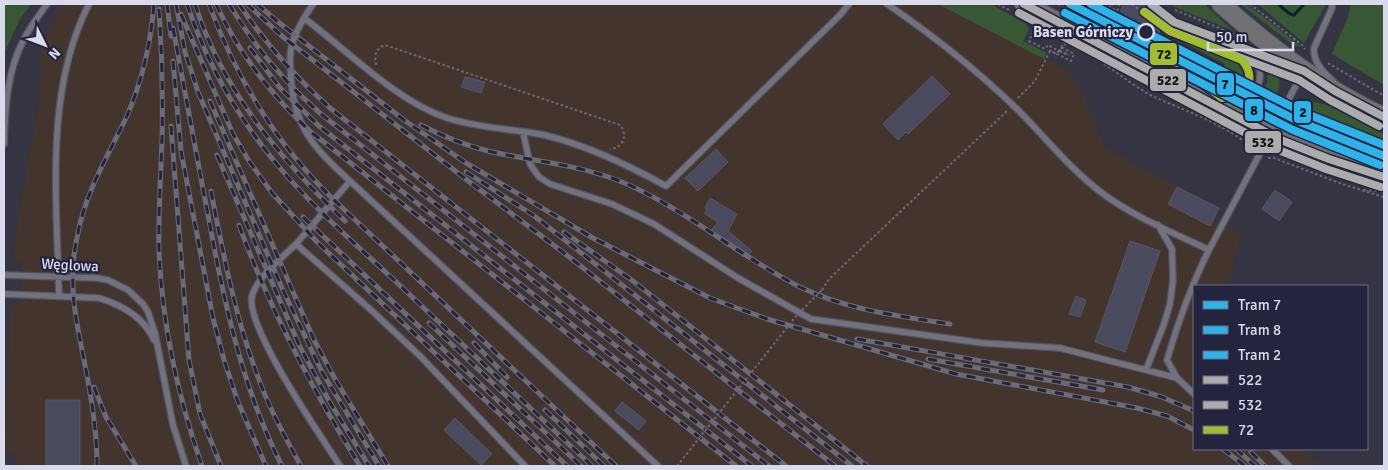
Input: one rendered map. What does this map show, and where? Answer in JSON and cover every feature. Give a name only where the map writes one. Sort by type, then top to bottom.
[{"type":"main road","points":[[1220,4],[1304,71],[1335,92],[1384,117]]},
{"type":"main road","points":[[1020,9],[1270,135],[1329,160],[1384,177]]},
{"type":"lane","points":[[4,144],[8,83],[14,62],[24,38],[47,4]]},
{"type":"lane","points":[[59,296],[55,187],[61,90],[74,39],[89,4]]},
{"type":"lane","points":[[313,4],[292,43],[290,54],[291,87],[300,122],[308,137],[322,155],[658,466]]},
{"type":"lane","points":[[304,18],[407,97],[446,118],[566,142],[604,155],[666,186],[849,4]]},
{"type":"lane","points":[[887,4],[945,46],[1013,105],[1096,189],[1122,206],[1209,250]]},
{"type":"lane","points":[[1070,4],[1101,20],[1220,109],[1231,108],[1243,102],[1253,94],[1259,85],[1258,66],[1252,56],[1241,48]]},
{"type":"lane","points":[[1151,4],[1177,23],[1304,71],[1209,250],[1193,285]]},
{"type":"lane","points":[[1332,4],[1313,54],[1319,66],[1332,80],[1368,109]]},
{"type":"lane","points":[[523,132],[530,164],[539,177],[550,184],[612,204],[654,224],[738,278],[812,319],[982,343],[1060,348],[1177,378]]},
{"type":"lane","points":[[340,466],[265,344],[252,312],[251,304],[256,287],[261,279],[296,244],[350,181]]},
{"type":"lane","points":[[1146,370],[1170,304],[1173,280],[1172,249],[1158,225]]},
{"type":"lane","points":[[296,244],[420,356],[525,466]]},
{"type":"lane","name":"Węglowa","points":[[4,274],[80,276],[108,280],[128,290],[143,304],[152,322],[173,425],[186,466]]},
{"type":"lane","points":[[1193,286],[1176,330],[1168,360],[1177,378],[1193,393]]},
{"type":"lane","name":"Węglowa","points":[[4,294],[99,298],[125,308],[145,326],[156,344]]},
{"type":"lane","points":[[1273,450],[1289,466]]},
{"type":"path","points":[[998,4],[1020,9]]},
{"type":"path","points":[[1050,50],[1056,54],[1102,4]]},
{"type":"path","points":[[1102,4],[1117,11],[1120,4]]},
{"type":"path","points":[[1102,4],[1220,66]]},
{"type":"path","points":[[1132,4],[1156,22],[1151,30]]},
{"type":"path","points":[[1250,4],[1313,54],[1384,96]]},
{"type":"path","points":[[1172,8],[1229,32]]},
{"type":"path","points":[[1033,24],[1036,25],[1029,41],[1045,49],[1048,45],[1069,56]]},
{"type":"path","points":[[1057,54],[1065,41],[1071,44]]},
{"type":"path","points":[[371,71],[377,64],[374,59],[375,55],[380,47],[385,45],[620,125],[624,130],[624,138],[621,144],[609,149],[604,155]]},
{"type":"path","points":[[1050,50],[1071,61],[1074,54],[1062,47]]},
{"type":"path","points":[[676,466],[797,314],[822,290],[829,279],[1013,105],[1035,81],[1050,50]]},
{"type":"path","points":[[1100,61],[1154,97],[1173,104],[1239,138],[1265,157],[1274,158],[1319,176],[1384,197]]},
{"type":"path","points":[[1362,190],[1384,192]]},
{"type":"shaded area","points":[[62,4],[939,4],[1067,70],[1083,93],[1105,148],[1219,208],[1213,220],[1242,235],[1226,285],[1193,285],[1193,450],[1303,450],[1319,466],[21,466],[4,446],[11,305],[20,305],[22,275],[22,264],[14,259],[17,225],[39,102],[41,46]]},
{"type":"shaded area","points":[[1066,4],[1090,4],[1251,86],[1242,94]]},
{"type":"shaded area","points":[[1302,112],[1384,146],[1384,159],[1298,123]]},
{"type":"green space","points":[[4,4],[31,4],[19,21],[4,54]]},
{"type":"green space","points":[[938,4],[991,4],[1026,24],[1029,30],[1023,41],[1047,53],[1044,59]]},
{"type":"green space","points":[[1170,4],[1204,4],[1237,35],[1234,37],[1232,36],[1233,32],[1229,29]]},
{"type":"green space","points":[[1240,4],[1247,4],[1302,47],[1293,45]]},
{"type":"green space","points":[[1258,4],[1324,4],[1325,6],[1304,43]]},
{"type":"green space","points":[[1351,4],[1384,4],[1384,85],[1332,54],[1348,17]]},
{"type":"green space","points":[[1080,11],[1114,33],[1114,34],[1075,21]]},
{"type":"green space","points":[[1160,21],[1178,31],[1240,55],[1252,69],[1253,81],[1251,86],[1221,71],[1225,64],[1160,30]]},
{"type":"green space","points":[[1138,41],[1242,94],[1225,95],[1194,79]]},
{"type":"green space","points":[[1268,68],[1275,71],[1279,78],[1275,99],[1263,93],[1267,83]]},
{"type":"green space","points":[[1314,102],[1327,105],[1384,134],[1384,146],[1302,112]]},
{"type":"green space","points":[[1298,123],[1384,159],[1384,168],[1310,142],[1301,133]]},
{"type":"building","points":[[1124,4],[1145,4],[1147,8],[1161,17],[1159,36],[1124,18],[1126,14],[1120,11]]},
{"type":"building","points":[[932,76],[950,94],[908,134],[906,132],[898,140],[883,124]]},
{"type":"building","points":[[465,77],[485,82],[481,93],[461,87]]},
{"type":"building","points":[[716,149],[728,162],[698,191],[685,178]]},
{"type":"building","points":[[1177,187],[1219,208],[1210,226],[1168,204]]},
{"type":"building","points":[[1275,190],[1292,202],[1279,221],[1262,209]]},
{"type":"building","points":[[710,198],[737,214],[728,231],[752,251],[746,257],[742,256],[731,246],[726,246],[710,232],[718,222],[705,214],[707,209],[705,208]]},
{"type":"building","points":[[1130,241],[1160,251],[1125,352],[1095,342]]},
{"type":"building","points":[[1076,296],[1086,300],[1080,317],[1069,314]]},
{"type":"building","points":[[46,400],[80,400],[80,466],[46,466]]},
{"type":"building","points":[[622,402],[646,421],[639,430],[615,411]]},
{"type":"building","points":[[455,418],[492,454],[481,465],[444,430]]},
{"type":"waterway","points":[[1278,4],[1294,15],[1304,4]]},
{"type":"railway","points":[[97,466],[96,437],[88,379],[74,302],[74,252],[86,203],[137,90],[151,33],[154,4]]},
{"type":"railway","points":[[167,4],[171,36]]},
{"type":"railway","points":[[176,4],[185,52],[198,92],[282,288],[322,372],[379,466]]},
{"type":"railway","points":[[187,4],[214,70],[251,131],[280,168],[327,217],[592,466]]},
{"type":"railway","points":[[195,4],[221,66],[256,122],[298,173],[345,221]]},
{"type":"railway","points":[[209,4],[245,84],[294,157],[313,179],[616,466]]},
{"type":"railway","points":[[216,4],[235,40],[257,73],[296,118],[311,132],[736,466]]},
{"type":"railway","points":[[229,4],[270,63],[321,114],[769,466]]},
{"type":"railway","points":[[239,4],[281,59],[330,108],[786,466]]},
{"type":"railway","points":[[247,4],[283,37],[564,253],[835,466]]},
{"type":"railway","points":[[257,4],[404,120],[466,163],[593,238],[710,298],[767,319],[956,374],[1137,408],[1167,416],[1193,429]]},
{"type":"railway","points":[[159,9],[162,90],[159,223],[161,279],[173,360],[193,440],[202,466]]},
{"type":"railway","points":[[181,14],[233,134],[249,161],[272,193],[318,243],[555,466]]},
{"type":"railway","points":[[173,28],[214,248],[228,312],[245,375],[268,436],[282,466]]},
{"type":"railway","points":[[250,48],[280,88],[319,126],[752,466]]},
{"type":"railway","points":[[173,61],[181,151],[213,318],[238,402],[266,466]]},
{"type":"railway","points":[[210,101],[314,340],[335,379],[388,466]]},
{"type":"railway","points":[[421,125],[453,140],[479,149],[569,166],[617,180],[664,203],[777,275],[818,295],[855,307],[950,324]]},
{"type":"railway","points":[[171,126],[189,360],[200,414],[221,466]]},
{"type":"railway","points":[[217,155],[300,347],[328,399],[369,466]]},
{"type":"railway","points":[[466,172],[533,215],[852,466]]},
{"type":"railway","points":[[211,191],[230,285],[250,354],[272,411],[301,466]]},
{"type":"railway","points":[[303,217],[567,466]]},
{"type":"railway","points":[[239,225],[264,288],[293,348],[325,408],[360,466]]},
{"type":"railway","points":[[564,232],[633,281],[867,466]]},
{"type":"railway","points":[[429,323],[581,466]]},
{"type":"railway","points":[[857,339],[1128,387],[1162,397],[1193,411]]},
{"type":"railway","points":[[474,343],[507,377]]},
{"type":"railway","points":[[928,359],[1103,390]]},
{"type":"railway","points":[[94,387],[106,417],[136,466]]},
{"type":"railway","points":[[545,410],[604,466]]},
{"type":"railway","points":[[1224,450],[1245,466]]},
{"type":"railway","points":[[1237,450],[1255,466]]},
{"type":"railway","points":[[1251,452],[1265,466]]},
{"type":"tram line","name":"7","points":[[1070,4],[1298,121],[1384,156]]},
{"type":"tram line","name":"2","points":[[1091,4],[1302,112],[1384,145]]},
{"type":"tram line","name":"8","points":[[1065,13],[1293,130],[1380,165]]},
{"type":"transit line","name":"522","points":[[1024,4],[1281,140],[1329,159],[1384,177]]},
{"type":"transit line","name":"72","points":[[1091,4],[1107,12],[1222,98],[1237,93],[1247,85],[1249,74],[1242,60],[1170,31],[1144,12]]},
{"type":"transit line","name":"522","points":[[1151,4],[1174,22],[1304,71],[1335,91],[1384,117]]},
{"type":"transit line","name":"532","points":[[1145,12],[1170,31],[1299,80],[1330,100],[1379,126]]},
{"type":"transit line","name":"532","points":[[1019,13],[1276,149],[1326,169],[1381,187]]},
{"type":"place","name":"Basen Górniczy","points":[[1146,32]]}]
